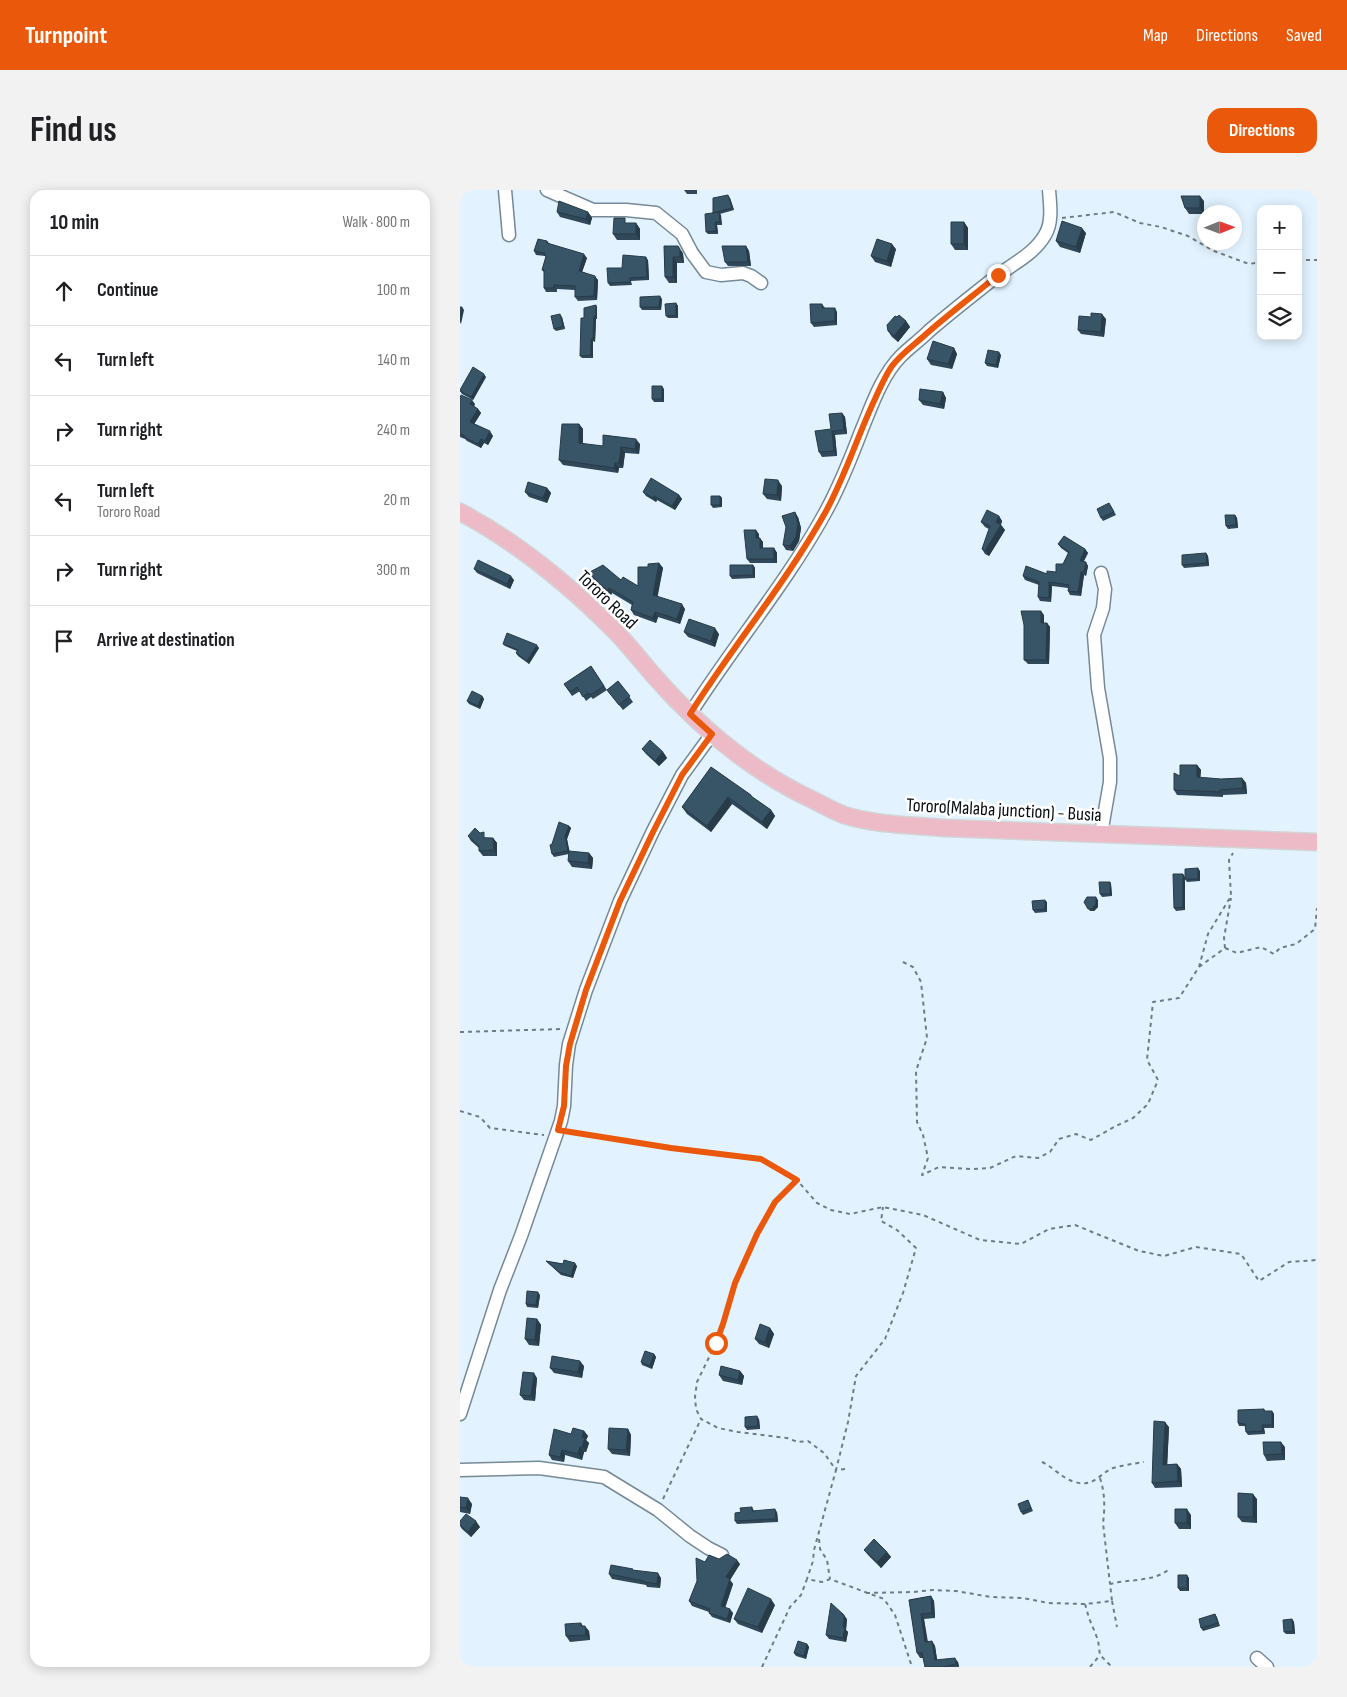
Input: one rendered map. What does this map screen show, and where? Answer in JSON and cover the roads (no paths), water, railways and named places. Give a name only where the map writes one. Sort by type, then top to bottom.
[{"type":"main road","name":"Tororo Road","points":[[460,512],[490,528],[560,580],[613,629],[656,678],[712,734]]},
{"type":"main road","name":"Tororo(Malaba junction) - Busia","points":[[712,734],[746,762],[773,780],[843,814],[892,824],[945,828],[1317,842]]},
{"type":"street","points":[[505,190],[509,236]]},
{"type":"street","points":[[547,190],[593,210],[626,210],[656,213],[682,234],[692,253],[706,272],[721,275],[743,274],[761,282]]},
{"type":"street","points":[[690,714],[708,685],[772,596],[824,514],[841,483],[870,411],[892,366],[954,310],[998,275],[1024,258],[1046,234],[1050,221],[1049,190]]},
{"type":"street","points":[[1101,573],[1104,589],[1103,608],[1094,635],[1098,688],[1110,758],[1110,782],[1102,834]]},
{"type":"street","points":[[460,1414],[500,1290],[557,1133],[564,1106],[566,1066],[574,1029],[586,990],[620,901],[648,840],[682,775],[712,734]]},
{"type":"street","points":[[460,1470],[539,1468],[604,1476],[658,1510],[690,1536],[722,1555]]},
{"type":"street","points":[[1257,1658],[1267,1667]]}]
